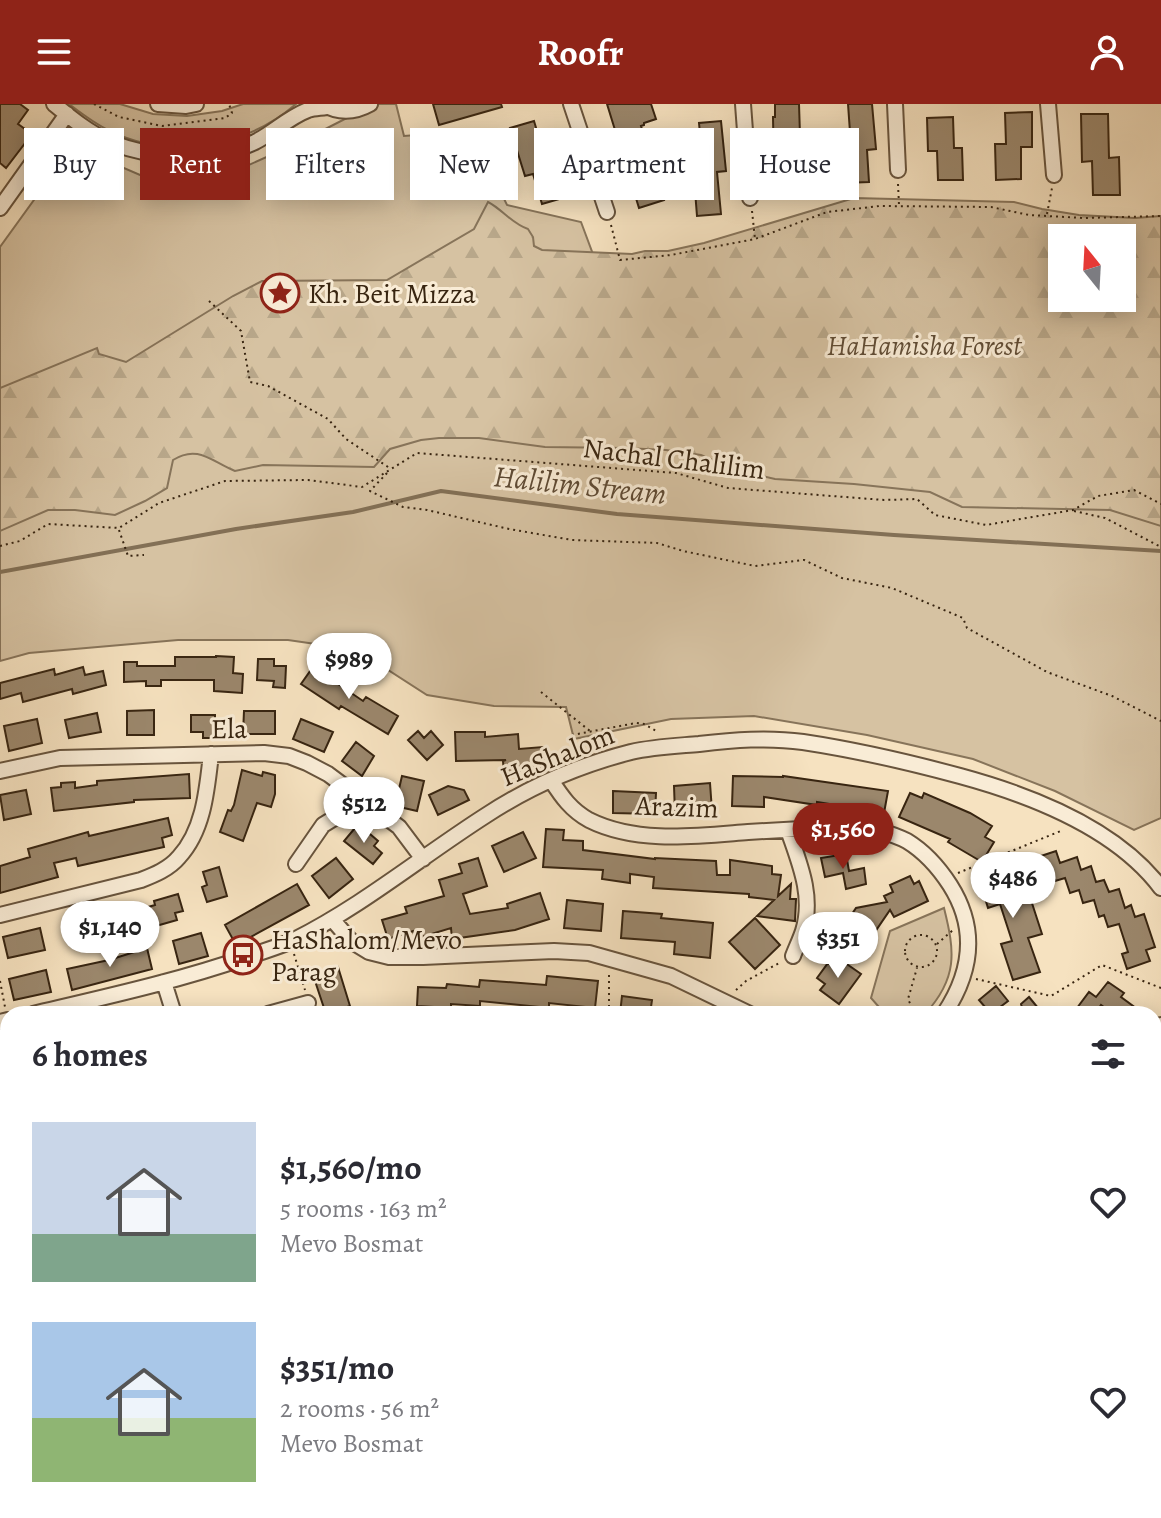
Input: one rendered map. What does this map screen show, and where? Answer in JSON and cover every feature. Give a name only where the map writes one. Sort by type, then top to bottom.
[{"type":"street","points":[[54,104],[108,141],[134,150],[168,156],[199,156],[229,151],[270,134],[309,109],[324,105],[340,111],[354,111],[370,104]]},
{"type":"street","points":[[158,104],[196,104]]},
{"type":"street","points":[[571,104],[607,212]]},
{"type":"street","points":[[743,104],[745,128]]},
{"type":"street","points":[[895,104],[898,170]]},
{"type":"street","points":[[1048,104],[1054,175]]},
{"type":"street","points":[[0,208],[67,114]]},
{"type":"street","points":[[0,180],[13,190]]},
{"type":"street","name":"HaShalom","points":[[66,1006],[202,973],[291,942],[332,919],[527,790],[633,752],[665,748],[754,739],[801,742],[922,766],[973,780],[1020,796],[1080,823],[1128,854],[1148,871],[1161,888]]},
{"type":"street","name":"Ela","points":[[0,771],[60,758],[264,753],[289,756],[328,774],[399,827],[423,859]]},
{"type":"street","points":[[0,915],[141,880],[159,873],[179,858],[199,820],[211,754]]},
{"type":"street","name":"Arazim","points":[[551,780],[565,802],[577,812],[599,824],[625,831],[674,836],[853,826],[906,841],[926,856],[945,878],[965,914],[969,936],[967,960],[961,983],[948,1006]]},
{"type":"street","points":[[296,864],[323,825],[336,817],[353,793]]},
{"type":"street","points":[[788,830],[805,882],[807,910],[804,930],[793,956]]},
{"type":"street","points":[[332,919],[351,941],[369,952],[389,957],[554,951],[589,953],[671,976],[734,1006]]},
{"type":"street","points":[[164,982],[172,1006]]},
{"type":"street","points":[[297,1006],[308,1003]]},
{"type":"path","points":[[898,170],[899,206]]},
{"type":"path","points":[[1047,215],[1054,175]]},
{"type":"path","points":[[750,200],[755,239]]},
{"type":"path","points":[[607,212],[620,260],[671,255],[755,239],[827,212],[880,206],[991,207],[1029,215],[1084,218],[1161,216]]},
{"type":"path","points":[[209,301],[241,331],[250,382],[268,386],[328,419],[346,439],[391,469],[370,491],[403,507],[572,540],[657,543],[755,566],[804,560],[842,578],[892,588],[963,618],[967,628],[1047,672],[1112,696],[1161,721]]},
{"type":"path","name":"Nachal Chalilim","points":[[119,528],[159,503],[225,481],[308,480],[362,487],[417,453],[676,473],[728,488],[884,500],[917,499],[935,515],[986,525],[1073,510],[1098,496],[1134,490],[1161,504]]},
{"type":"path","name":"Nachal Chalilim","points":[[1073,510],[1105,518],[1161,547]]},
{"type":"path","points":[[0,546],[20,541],[48,524],[119,528],[128,556],[144,555]]},
{"type":"path","points":[[541,692],[590,731]]},
{"type":"path","points":[[572,735],[618,725],[644,724],[660,733],[665,748]]},
{"type":"path","points":[[945,878],[1080,823]]},
{"type":"path","points":[[936,945],[965,914]]},
{"type":"path","points":[[918,935],[933,940],[936,945],[937,953],[932,963],[923,967],[912,965],[905,955],[910,939],[918,935]]},
{"type":"path","points":[[291,942],[308,1003]]},
{"type":"path","points":[[724,1001],[746,981],[793,956]]},
{"type":"path","points":[[609,958],[609,1006]]},
{"type":"path","points":[[963,976],[1051,996],[1102,965],[1161,988]]},
{"type":"path","points":[[911,1006],[908,999],[917,967]]},
{"type":"path","points":[[0,981],[3,1006]]},
{"type":"green space","points":[[69,104],[120,104],[153,114],[187,116],[222,111],[243,104],[296,104],[250,132],[250,128],[140,128],[140,141],[124,136],[124,128],[99,125]]},
{"type":"green space","points":[[374,104],[396,104],[404,136],[410,136],[410,200],[505,200],[507,205],[581,222],[600,273],[392,284],[117,369],[0,394],[0,247],[34,200],[124,200],[124,168],[140,175],[140,200],[250,200],[250,164],[266,157],[266,200],[394,200],[394,128],[327,128]]},
{"type":"green space","name":"HaHamisha Forest","points":[[859,198],[1014,202],[1079,215],[1161,216],[1161,526],[1110,510],[962,507],[930,492],[775,479],[740,471],[701,455],[666,450],[545,447],[479,438],[439,438],[390,449],[374,467],[263,465],[235,471],[205,456],[190,454],[173,460],[167,488],[115,515],[48,510],[0,531],[0,388],[97,348],[99,354],[126,362],[262,281],[387,280],[474,229],[488,202],[528,229],[534,246],[542,250],[632,254],[668,251]]},
{"type":"green space","points":[[389,436],[657,438],[1131,512],[1161,521],[1161,818],[1134,830],[1055,791],[973,759],[867,735],[754,716],[671,719],[574,739],[566,707],[494,706],[427,695],[357,650],[288,640],[178,640],[29,653],[0,661],[0,525],[177,444]]},
{"type":"green space","points":[[944,908],[952,951],[951,964],[943,988],[932,1006],[878,1006],[871,998],[890,931]]},
{"type":"building","points":[[0,104],[20,104],[28,110],[18,124],[24,128],[24,144],[6,168],[0,163]]},
{"type":"building","points":[[433,104],[501,104],[502,107],[439,125]]},
{"type":"building","points":[[607,104],[651,104],[656,119],[644,123],[642,128],[614,128]]},
{"type":"building","points":[[775,104],[799,104],[800,128],[773,128]]},
{"type":"building","points":[[848,104],[872,104],[876,149],[867,150],[869,182],[859,182],[859,128],[850,128]]},
{"type":"building","points":[[1032,112],[1032,147],[1021,147],[1021,179],[996,180],[995,144],[1006,144],[1005,113]]},
{"type":"building","points":[[1081,114],[1108,114],[1109,158],[1119,157],[1120,195],[1093,195],[1092,161],[1082,162]]},
{"type":"building","points":[[953,117],[954,148],[962,148],[963,180],[938,180],[937,151],[928,151],[927,118]]},
{"type":"building","points":[[534,121],[534,177],[533,174],[525,176],[518,154],[518,128],[510,128]]},
{"type":"building","points":[[721,121],[726,171],[717,172],[721,214],[697,216],[696,200],[714,200],[714,128],[699,128],[699,123]]},
{"type":"building","points":[[637,200],[664,200],[639,208]]},
{"type":"building","points":[[175,657],[234,657],[233,673],[243,674],[242,693],[214,691],[214,680],[161,680],[161,686],[146,686],[146,681],[124,682],[124,662],[137,662],[137,666],[175,666]]},
{"type":"building","points":[[258,659],[274,659],[274,666],[286,666],[285,688],[273,687],[274,681],[257,680]]},
{"type":"building","points":[[83,667],[85,675],[103,671],[106,685],[73,694],[72,689],[23,702],[21,693],[0,699],[0,683],[54,669],[55,675]]},
{"type":"building","points":[[313,667],[363,701],[366,697],[398,716],[388,734],[341,706],[339,709],[301,684]]},
{"type":"building","points":[[154,710],[154,735],[127,735],[127,711]]},
{"type":"building","points":[[244,711],[275,711],[275,734],[243,734]]},
{"type":"building","points":[[97,713],[101,732],[69,738],[65,720]]},
{"type":"building","points":[[191,715],[215,715],[215,738],[203,738],[203,732],[191,732]]},
{"type":"building","points":[[37,719],[42,743],[9,751],[4,726]]},
{"type":"building","points":[[301,719],[333,732],[324,752],[293,739]]},
{"type":"building","points":[[418,731],[424,738],[431,731],[443,745],[427,760],[408,740]]},
{"type":"building","points":[[455,732],[485,732],[485,737],[518,734],[519,749],[543,747],[544,766],[520,768],[520,773],[504,774],[503,761],[506,760],[456,761]]},
{"type":"building","points":[[356,742],[374,756],[362,776],[342,761]]},
{"type":"building","points":[[242,770],[262,776],[263,772],[275,775],[271,807],[257,803],[243,841],[220,832],[228,810],[231,811],[234,805]]},
{"type":"building","points":[[189,774],[190,798],[134,800],[54,811],[51,788],[61,787],[61,783],[75,782],[75,788],[97,785],[97,781]]},
{"type":"building","points":[[402,776],[424,781],[417,811],[395,806]]},
{"type":"building","points":[[733,776],[783,776],[888,791],[884,813],[764,797],[764,807],[732,806]]},
{"type":"building","points":[[710,783],[712,811],[675,814],[674,786]]},
{"type":"building","points":[[448,786],[464,790],[469,800],[438,815],[429,795]]},
{"type":"building","points":[[26,790],[31,814],[4,820],[0,795]]},
{"type":"building","points":[[613,791],[656,793],[655,814],[613,813]]},
{"type":"building","points":[[910,793],[922,798],[924,793],[992,826],[985,837],[994,842],[982,862],[948,842],[950,839],[899,817]]},
{"type":"building","points":[[168,818],[172,835],[162,838],[164,847],[78,866],[76,858],[54,863],[58,877],[0,893],[0,866],[30,857],[28,849],[88,832],[89,836]]},
{"type":"building","points":[[355,828],[360,832],[363,828],[378,841],[374,846],[382,853],[373,864],[344,841]]},
{"type":"building","points":[[546,829],[564,830],[563,840],[583,841],[583,850],[655,859],[716,861],[717,875],[730,875],[730,860],[772,866],[772,874],[781,875],[778,896],[791,884],[790,899],[796,899],[795,921],[757,916],[774,900],[749,897],[749,894],[653,888],[654,877],[630,874],[630,883],[602,879],[603,870],[543,867]]},
{"type":"building","points":[[523,832],[536,858],[504,872],[492,846]]},
{"type":"building","points":[[1056,851],[1060,863],[1077,857],[1081,870],[1091,866],[1096,882],[1104,880],[1109,892],[1119,889],[1125,908],[1131,905],[1135,917],[1144,914],[1155,947],[1146,950],[1150,961],[1127,969],[1122,954],[1128,952],[1119,924],[1108,927],[1104,915],[1099,917],[1094,900],[1083,903],[1079,890],[1070,893],[1065,878],[1055,881],[1051,870],[1040,874],[1035,858]]},
{"type":"building","points":[[846,854],[849,871],[864,868],[866,884],[846,889],[843,873],[825,877],[821,858]]},
{"type":"building","points":[[336,858],[353,879],[329,898],[312,876]]},
{"type":"building","points":[[478,858],[487,886],[463,894],[470,914],[508,908],[507,904],[540,893],[549,919],[515,930],[452,939],[451,928],[415,939],[413,931],[388,939],[382,920],[407,913],[405,907],[444,896],[439,880],[462,873],[459,864]]},
{"type":"building","points":[[1004,865],[1015,898],[1029,894],[1042,934],[1028,938],[1040,972],[1013,980],[1001,944],[1012,941],[1000,904],[988,908],[977,872]]},
{"type":"building","points":[[219,867],[227,896],[207,902],[202,887],[207,885],[203,872]]},
{"type":"building","points":[[910,876],[914,884],[919,881],[928,901],[894,917],[890,910],[866,945],[845,948],[840,944],[837,928],[841,922],[853,920],[852,914],[856,908],[887,902],[884,896],[893,892],[890,885]]},
{"type":"building","points":[[297,884],[309,905],[236,945],[225,925]]},
{"type":"building","points":[[178,894],[183,911],[175,913],[177,920],[86,940],[80,916],[118,907],[120,915],[155,905],[154,901]]},
{"type":"building","points":[[567,900],[603,904],[601,931],[564,928]]},
{"type":"building","points":[[623,911],[713,923],[710,958],[674,954],[675,942],[621,938]]},
{"type":"building","points":[[755,918],[780,945],[755,969],[729,942]]},
{"type":"building","points":[[40,928],[45,950],[8,958],[3,937]]},
{"type":"building","points":[[201,933],[208,956],[179,964],[173,941]]},
{"type":"building","points":[[147,948],[152,969],[72,990],[67,969]]},
{"type":"building","points":[[841,960],[861,974],[839,1004],[820,990],[825,984],[817,978],[828,963],[835,968]]},
{"type":"building","points":[[338,967],[350,1006],[323,1006],[313,975]]},
{"type":"building","points":[[46,970],[51,992],[14,1000],[9,979]]},
{"type":"building","points":[[547,976],[598,981],[595,1006],[549,1003],[549,1006],[529,1006],[480,1001],[480,1006],[417,1006],[418,987],[446,988],[447,984],[479,987],[480,980],[546,985]]},
{"type":"building","points":[[1108,982],[1124,993],[1121,997],[1133,1006],[1078,1006],[1089,992],[1096,997]]},
{"type":"building","points":[[996,986],[1008,1001],[1001,1006],[984,1006],[979,1000]]},
{"type":"building","points":[[622,996],[652,1000],[651,1006],[621,1006]]},
{"type":"building","points":[[1029,997],[1036,1006],[1022,1006]]},
{"type":"waterway","name":"Halilim Stream","points":[[0,572],[236,529],[353,512],[441,491],[617,514],[1161,551]]},
{"type":"place","name":"Kh. Beit Mizza","points":[[280,293]]},
{"type":"place","name":"HaShalom/Mevo Parag","points":[[243,955]]}]
